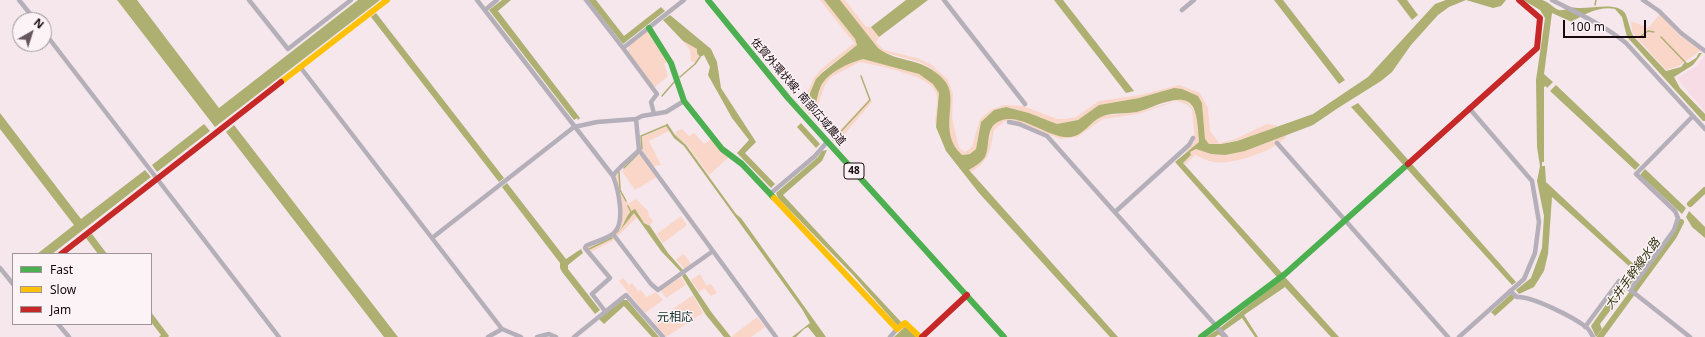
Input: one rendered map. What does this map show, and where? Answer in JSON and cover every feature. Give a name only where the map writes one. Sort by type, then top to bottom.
[{"type":"street","points":[[19,0],[29,12]]},
{"type":"street","points":[[249,0],[288,49],[351,0]]},
{"type":"street","points":[[62,253],[387,0]]},
{"type":"street","points":[[477,0],[613,176],[620,207],[620,221],[613,234],[586,246],[585,248],[610,278],[592,294],[604,311]]},
{"type":"street","points":[[485,10],[497,0]]},
{"type":"street","points":[[586,0],[657,94],[651,102],[654,114]]},
{"type":"street","points":[[622,48],[684,0]]},
{"type":"street","name":"佐賀外環状線; 南部広域農道","points":[[708,0],[745,47],[827,142],[1004,337]]},
{"type":"street","points":[[944,0],[1025,104]]},
{"type":"street","points":[[1182,10],[1194,0]]},
{"type":"street","points":[[1201,337],[1285,274],[1537,48],[1540,18],[1536,13],[1524,6],[1519,0]]},
{"type":"street","points":[[1552,0],[1584,16],[1626,43],[1705,129]]},
{"type":"street","points":[[1643,0],[1659,11],[1681,33],[1705,51]]},
{"type":"street","points":[[649,28],[671,63],[684,101],[722,148],[742,164],[897,329]]},
{"type":"street","points":[[52,42],[279,337]]},
{"type":"street","points":[[301,68],[502,329],[521,337]]},
{"type":"street","points":[[432,238],[574,127],[597,122],[636,119],[666,112],[684,101]]},
{"type":"street","points":[[1458,337],[1524,279],[1535,253],[1539,222],[1532,181],[1469,108]]},
{"type":"street","points":[[1630,290],[1674,230],[1678,218],[1675,211],[1636,174],[1693,116]]},
{"type":"street","points":[[636,119],[639,150],[776,337]]},
{"type":"street","points":[[1009,122],[1020,124],[1047,136],[1225,335]]},
{"type":"street","points":[[1115,212],[1189,145],[1193,138]]},
{"type":"street","points":[[770,194],[815,156],[827,142]]},
{"type":"street","points":[[1277,143],[1448,337]]},
{"type":"street","points":[[613,176],[616,170],[631,159],[639,150]]},
{"type":"street","points":[[613,234],[651,284],[658,290],[713,251]]},
{"type":"street","points":[[0,268],[12,283]]},
{"type":"street","points":[[1585,327],[1619,281],[1690,337]]},
{"type":"street","points":[[1510,290],[1517,297],[1526,298],[1557,311],[1585,327],[1593,337]]},
{"type":"street","points":[[574,337],[604,311],[626,295],[663,337]]},
{"type":"street","points":[[890,337],[897,329],[905,324],[921,337],[967,295]]},
{"type":"street","points":[[59,325],[68,337]]},
{"type":"street","points":[[488,337],[502,329]]},
{"type":"street","points":[[537,337],[548,334],[556,337]]},
{"type":"shaded area","points":[[820,0],[824,0],[855,39],[857,45],[822,72],[816,79],[814,109],[825,79],[840,68],[863,59],[894,66],[917,73],[927,78],[939,92],[936,127],[935,119],[937,96],[934,89],[927,82],[891,69],[860,62],[831,77],[825,85],[813,118],[801,106],[814,78],[820,70],[854,43]]},
{"type":"shaded area","points":[[840,0],[845,0],[866,27],[871,27],[879,37],[876,42],[884,50],[917,58],[932,65],[948,80],[953,94],[952,118],[959,148],[965,152],[972,147],[980,119],[992,109],[1005,105],[1023,106],[1057,119],[1065,119],[1076,117],[1099,101],[1140,95],[1179,85],[1200,93],[1208,108],[1210,131],[1219,143],[1235,139],[1267,124],[1278,126],[1235,141],[1227,143],[1209,144],[1205,139],[1202,103],[1174,88],[1139,98],[1099,105],[1078,120],[1057,124],[1029,113],[1006,107],[994,110],[981,122],[976,149],[970,154],[962,155],[954,148],[949,131],[950,94],[933,69],[919,62],[883,52],[878,48]]},
{"type":"shaded area","points":[[1660,14],[1679,35],[1701,50],[1679,66],[1666,70],[1632,32],[1631,21],[1648,28]]},
{"type":"shaded area","points":[[648,30],[668,61],[664,64],[668,76],[654,88],[628,53],[629,45]]},
{"type":"shaded area","points":[[683,41],[697,49],[697,53],[700,57],[697,63],[691,61],[690,50]]},
{"type":"shaded area","points":[[1705,55],[1705,112],[1677,78],[1697,66]]},
{"type":"shaded area","points":[[870,98],[872,102],[836,144],[832,139]]},
{"type":"shaded area","points":[[1182,99],[1192,106],[1197,123],[1199,142],[1189,151],[1187,151],[1195,141],[1192,110],[1188,105],[1177,101],[1138,114],[1103,119],[1077,137],[1060,139],[1018,122],[1005,121],[994,130],[986,159],[972,172],[969,170],[980,163],[986,155],[991,130],[995,123],[1004,119],[1019,120],[1060,136],[1079,134],[1102,116],[1138,112]]},
{"type":"shaded area","points":[[666,126],[669,131],[649,141],[661,165],[653,166],[643,152],[642,137]]},
{"type":"shaded area","points":[[682,129],[689,136],[694,133],[704,144],[712,139],[729,157],[709,175],[687,145],[675,135],[677,131]]},
{"type":"shaded area","points":[[1287,135],[1282,141],[1265,151],[1231,162],[1213,162],[1195,155],[1186,164],[1183,163],[1191,155],[1190,152],[1196,149],[1211,154],[1245,151]]},
{"type":"shaded area","points":[[640,154],[657,177],[635,190],[622,171]]},
{"type":"shaded area","points":[[619,171],[621,190],[628,204],[636,199],[648,211],[649,217],[653,220],[650,226],[637,217],[614,240],[591,252],[588,246],[611,237],[620,225],[622,209],[616,177]]},
{"type":"shaded area","points":[[681,216],[687,225],[663,243],[657,234]]},
{"type":"shaded area","points":[[684,254],[691,264],[684,269],[676,259]]},
{"type":"shaded area","points":[[700,274],[706,285],[711,284],[717,293],[711,296],[704,288],[699,292],[691,280]]},
{"type":"shaded area","points":[[681,277],[686,285],[666,298],[660,290]]},
{"type":"shaded area","points":[[623,278],[629,285],[632,283],[638,291],[641,290],[646,297],[656,292],[663,300],[645,313],[619,281]]},
{"type":"shaded area","points":[[693,295],[703,313],[666,337],[654,322]]},
{"type":"shaded area","points":[[757,317],[765,327],[751,337],[732,336]]},
{"type":"water","points":[[117,0],[137,0],[219,108],[358,0],[380,0],[215,127]]},
{"type":"water","points":[[502,0],[511,0],[498,11],[580,118],[578,120],[577,118],[574,120],[489,10]]},
{"type":"water","points":[[588,0],[596,0],[624,36],[661,7],[665,11],[623,44]]},
{"type":"water","points":[[824,0],[840,0],[878,48],[886,53],[928,67],[944,80],[949,87],[949,126],[951,136],[954,146],[962,155],[970,154],[976,149],[981,122],[994,110],[1006,107],[1029,113],[1057,124],[1078,120],[1099,105],[1139,98],[1174,88],[1182,89],[1198,96],[1202,103],[1205,139],[1209,144],[1221,144],[1237,141],[1313,114],[1368,77],[1435,4],[1446,0],[1466,0],[1449,7],[1438,15],[1411,45],[1392,72],[1381,81],[1313,125],[1245,151],[1225,155],[1211,154],[1196,149],[1190,152],[1191,155],[1183,163],[1282,273],[1281,275],[1285,277],[1339,337],[1331,337],[1285,287],[1244,315],[1258,337],[1255,337],[1242,318],[1215,337],[1206,337],[1282,279],[1277,277],[1175,162],[1199,142],[1196,117],[1194,109],[1190,103],[1183,100],[1176,100],[1137,112],[1105,115],[1097,119],[1080,134],[1071,137],[1062,137],[1013,119],[1004,119],[996,123],[989,134],[985,157],[980,163],[969,170],[1118,337],[1110,337],[979,193],[946,151],[936,127],[939,93],[933,84],[919,74],[863,59],[840,68],[825,79],[812,111],[805,105],[816,79],[857,45],[855,39]]},
{"type":"water","points":[[906,0],[928,0],[879,37],[871,27]]},
{"type":"water","points":[[1054,0],[1063,0],[1134,91],[1126,93]]},
{"type":"water","points":[[1274,0],[1283,0],[1345,80],[1339,84]]},
{"type":"water","points":[[1397,0],[1407,0],[1418,15],[1412,20]]},
{"type":"water","points":[[1466,0],[1506,0],[1501,6],[1493,8]]},
{"type":"water","points":[[1523,0],[1542,0],[1558,10],[1571,7],[1585,8],[1608,6],[1620,9],[1625,13],[1634,37],[1666,71],[1681,67],[1685,62],[1688,63],[1696,58],[1699,53],[1702,53],[1693,65],[1674,77],[1680,88],[1705,114],[1705,121],[1703,121],[1627,37],[1622,17],[1615,9],[1609,8],[1592,11],[1572,22],[1552,13],[1544,74],[1553,82],[1547,88],[1546,86],[1544,87],[1544,162],[1542,162],[1542,166],[1545,166],[1546,182],[1641,271],[1629,286],[1624,281],[1631,268],[1552,197],[1548,254],[1544,271],[1534,287],[1519,294],[1516,290],[1531,278],[1542,248],[1544,216],[1537,181],[1540,166],[1537,147],[1536,80],[1545,18],[1540,10]]},
{"type":"water","points":[[376,13],[504,178],[499,182],[371,17]]},
{"type":"water","points":[[670,15],[711,49],[717,62],[721,88],[756,142],[745,153],[775,184],[771,188],[737,153],[749,140],[732,118],[708,75],[710,67],[704,55],[700,57],[697,53],[697,49],[683,41],[663,20]]},
{"type":"water","points":[[1556,85],[1640,165],[1635,170],[1550,91]]},
{"type":"water","points":[[1358,103],[1516,282],[1512,285],[1351,107]]},
{"type":"water","points":[[0,113],[81,219],[145,170],[151,177],[53,253],[38,253],[74,225],[0,129]]},
{"type":"water","points":[[667,123],[675,135],[686,145],[736,214],[741,218],[826,337],[816,337],[808,327],[796,337],[792,337],[810,323],[802,309],[684,146],[674,138],[666,126]]},
{"type":"water","points":[[801,123],[820,144],[816,148],[797,127]]},
{"type":"water","points":[[204,124],[210,131],[157,172],[152,165]]},
{"type":"water","points":[[234,125],[398,337],[384,337],[226,132]]},
{"type":"water","points":[[827,150],[822,161],[783,195],[902,323],[898,326],[853,275],[778,198],[776,193],[818,157],[822,151]]},
{"type":"water","points":[[1645,169],[1686,208],[1682,214],[1640,175]]},
{"type":"water","points":[[507,183],[566,259],[581,249],[583,253],[568,265],[568,269],[600,310],[595,314],[562,272],[560,263],[502,187]]},
{"type":"water","points":[[635,209],[644,223],[650,226],[668,253],[683,270],[681,272],[661,251],[634,213],[617,234],[629,214]]},
{"type":"water","points":[[1689,211],[1705,227],[1705,238],[1692,227],[1686,217]]},
{"type":"water","points":[[92,234],[106,253],[97,253],[86,238]]},
{"type":"water","points":[[685,273],[712,313],[731,337],[724,337],[706,315],[682,276]]},
{"type":"water","points":[[1619,286],[1625,291],[1600,324],[1602,329],[1596,337],[1591,326]]},
{"type":"water","points":[[1511,294],[1515,298],[1495,316],[1491,312]]},
{"type":"water","points":[[623,300],[627,300],[659,337],[652,337],[624,306],[604,324],[599,319]]},
{"type":"water","points":[[152,313],[169,336],[159,337],[161,335],[152,323]]},
{"type":"water","points":[[906,326],[917,337],[894,337]]},
{"type":"waterway","points":[[1595,5],[1596,0]]},
{"type":"waterway","points":[[1641,36],[1648,31],[1654,32]]},
{"type":"waterway","points":[[1661,37],[1685,62]]},
{"type":"waterway","points":[[680,77],[695,64],[700,57]]},
{"type":"waterway","points":[[833,140],[870,100],[861,76]]},
{"type":"waterway","points":[[662,96],[675,81]]},
{"type":"waterway","points":[[642,149],[641,136],[667,125]]},
{"type":"waterway","points":[[624,168],[638,154]]},
{"type":"waterway","points":[[619,172],[620,190],[626,201]]},
{"type":"waterway","name":"大井手幹線水路","points":[[1690,204],[1705,190]]},
{"type":"waterway","points":[[628,206],[631,212]]},
{"type":"waterway","name":"大井手幹線水路","points":[[1600,337],[1674,236],[1681,222]]},
{"type":"waterway","points":[[589,249],[612,238]]},
{"type":"waterway","points":[[1218,333],[1223,337]]},
{"type":"traffic: fast","points":[[708,0],[788,98],[1004,337]]},
{"type":"traffic: fast","points":[[649,28],[671,63],[684,101],[722,149],[742,164],[774,198]]},
{"type":"traffic: fast","points":[[1201,337],[1285,274],[1408,164]]},
{"type":"traffic: slow","points":[[281,82],[387,0]]},
{"type":"traffic: slow","points":[[774,198],[897,329],[905,323],[920,337]]},
{"type":"traffic: jam","points":[[1408,164],[1537,48],[1540,18],[1519,0]]},
{"type":"traffic: jam","points":[[62,253],[281,82]]},
{"type":"traffic: jam","points":[[922,337],[967,295]]},
{"type":"district","name":"元相応","points":[[675,318]]}]
